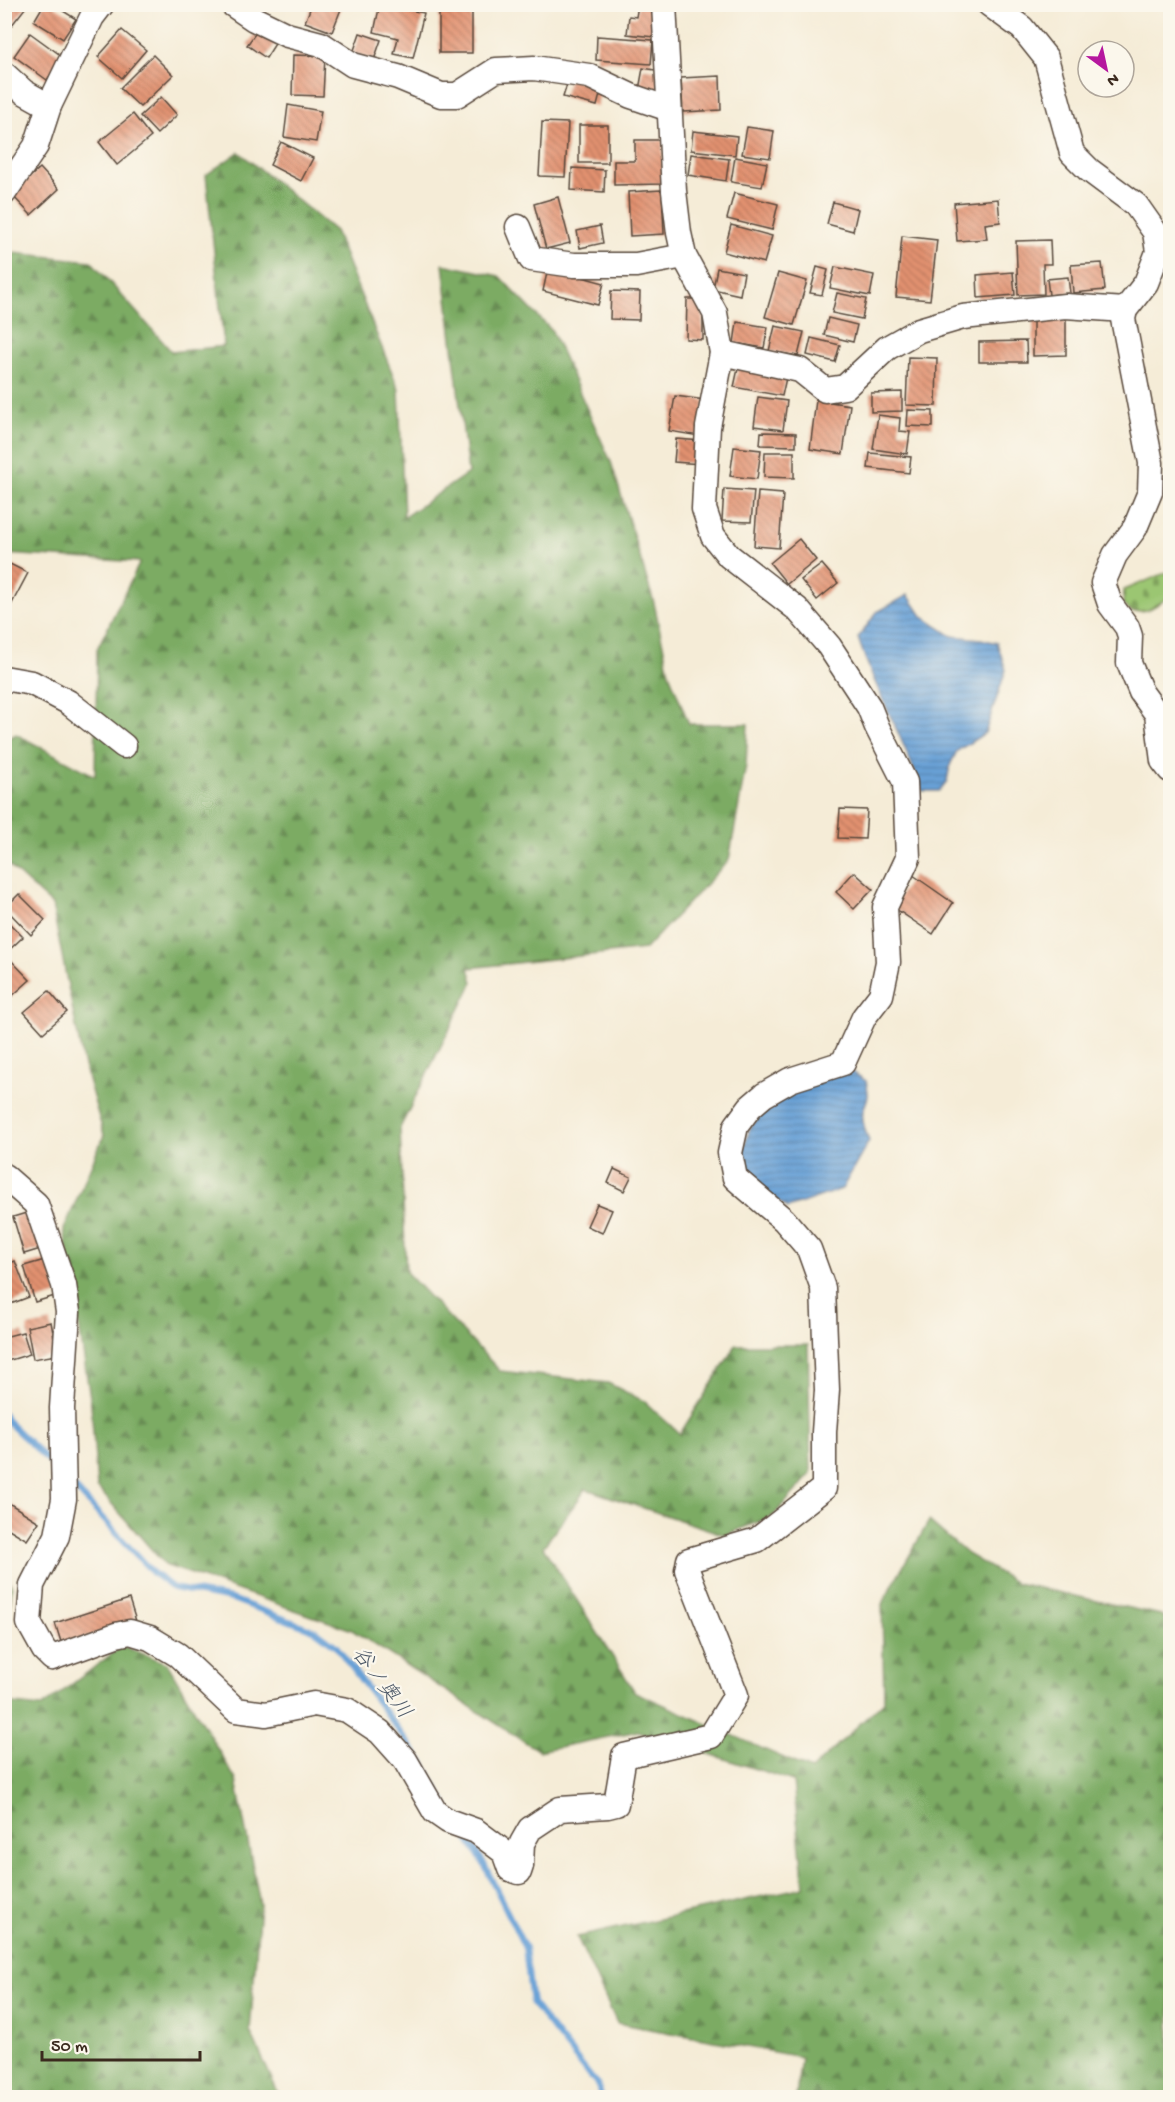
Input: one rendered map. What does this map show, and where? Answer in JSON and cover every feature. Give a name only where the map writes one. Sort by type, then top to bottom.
[{"type":"street","points":[[4,193],[36,146],[48,106],[92,17],[102,4]]},
{"type":"street","points":[[232,4],[254,19],[287,35],[321,44],[353,65],[398,77],[441,95],[457,95],[496,70],[534,68],[589,76],[631,96],[669,109]]},
{"type":"street","points":[[4,1176],[36,1204],[64,1285],[68,1312],[62,1408],[64,1499],[57,1536],[32,1585],[29,1623],[44,1650],[52,1658],[130,1632],[150,1638],[178,1655],[236,1710],[266,1714],[314,1704],[347,1710],[380,1732],[405,1760],[435,1812],[448,1821],[477,1831],[504,1852],[510,1869],[519,1872],[522,1844],[530,1829],[560,1809],[616,1804],[624,1756],[711,1736],[736,1695],[687,1570],[689,1560],[757,1540],[824,1488],[827,1390],[823,1288],[809,1249],[784,1220],[735,1178],[730,1153],[732,1138],[736,1126],[750,1107],[764,1095],[790,1080],[843,1063],[864,1017],[881,996],[888,962],[885,907],[908,858],[905,782],[869,707],[829,646],[796,609],[729,556],[713,536],[704,509],[708,427],[722,353],[715,313],[684,256],[674,192],[664,4]]},
{"type":"street","points":[[990,4],[1022,28],[1046,58],[1072,153],[1089,170],[1136,205],[1155,232],[1158,252],[1146,283],[1125,310],[1123,319],[1151,463],[1150,492],[1135,528],[1115,555],[1103,583],[1110,604],[1127,627],[1130,636],[1129,663],[1141,692],[1157,714],[1163,761],[1170,770]]},
{"type":"street","points":[[4,74],[24,92],[48,106]]},
{"type":"street","points":[[518,226],[531,259],[573,265],[636,265],[684,256]]},
{"type":"street","points":[[722,353],[800,370],[825,390],[845,387],[887,348],[919,330],[963,317],[1065,306],[1125,310]]},
{"type":"street","points":[[4,678],[32,683],[68,702],[124,746]]},
{"type":"green space","points":[[239,152],[335,231],[399,390],[404,517],[468,473],[443,264],[499,276],[552,331],[611,462],[654,603],[669,673],[689,724],[748,724],[746,765],[729,860],[645,949],[469,968],[473,982],[400,1128],[406,1272],[500,1371],[608,1383],[644,1401],[680,1434],[736,1345],[808,1345],[811,1474],[773,1516],[725,1535],[586,1489],[543,1547],[635,1692],[811,1770],[884,1701],[882,1604],[929,1521],[967,1554],[1016,1583],[1161,1615],[1170,1622],[1170,2097],[796,2097],[801,2057],[617,2023],[577,1937],[804,1887],[793,1781],[638,1731],[539,1751],[352,1630],[165,1565],[97,1487],[91,1404],[64,1229],[104,1135],[83,1062],[52,905],[5,862],[5,740],[16,734],[95,776],[97,649],[140,562],[5,554],[5,257],[13,253],[91,261],[172,352],[224,346],[206,175]]},
{"type":"green space","points":[[1170,571],[1170,597],[1148,610],[1132,612],[1123,604],[1124,590]]},
{"type":"green space","points":[[5,1572],[12,1587],[5,1652]]},
{"type":"green space","points":[[122,1646],[167,1663],[236,1780],[260,1904],[250,2031],[280,2097],[5,2097],[5,1703],[42,1707]]},
{"type":"water","points":[[908,595],[922,616],[952,636],[997,643],[1006,670],[985,733],[957,751],[950,765],[947,781],[939,791],[922,791],[858,638],[877,612]]},
{"type":"water","points":[[851,1071],[866,1081],[868,1095],[863,1118],[869,1141],[842,1189],[788,1208],[748,1180],[742,1153],[750,1128],[782,1090]]},
{"type":"building","points":[[4,4],[22,4],[26,7],[4,35]]},
{"type":"building","points":[[44,4],[52,4],[76,19],[63,39],[34,21]]},
{"type":"building","points":[[312,4],[343,4],[332,32],[305,22]]},
{"type":"building","points":[[380,4],[424,13],[413,58],[394,54],[398,38],[374,32]]},
{"type":"building","points":[[638,5],[658,5],[654,37],[627,34],[629,16],[636,17]]},
{"type":"building","points":[[439,9],[472,9],[472,53],[439,53]]},
{"type":"building","points":[[262,24],[280,36],[266,58],[247,45]]},
{"type":"building","points":[[122,30],[146,50],[122,78],[98,57]]},
{"type":"building","points":[[30,33],[63,57],[47,80],[14,56]]},
{"type":"building","points":[[360,33],[381,40],[374,60],[353,53]]},
{"type":"building","points":[[597,36],[653,40],[651,64],[596,60]]},
{"type":"building","points":[[153,55],[173,75],[140,107],[120,88]]},
{"type":"building","points":[[293,55],[325,56],[323,96],[292,95]]},
{"type":"building","points":[[643,68],[661,71],[657,93],[639,90]]},
{"type":"building","points":[[720,76],[721,110],[683,112],[681,78]]},
{"type":"building","points":[[569,78],[602,87],[597,106],[563,97]]},
{"type":"building","points":[[161,97],[177,115],[157,134],[140,116]]},
{"type":"building","points":[[288,105],[321,111],[316,142],[284,137]]},
{"type":"building","points":[[133,114],[151,137],[117,165],[99,142]]},
{"type":"building","points":[[542,122],[568,123],[565,177],[539,176]]},
{"type":"building","points":[[579,125],[608,125],[608,163],[579,163]]},
{"type":"building","points":[[747,127],[774,131],[770,158],[742,154]]},
{"type":"building","points":[[693,131],[737,136],[735,155],[691,150]]},
{"type":"building","points":[[635,140],[663,140],[663,184],[614,185],[614,161],[635,161]]},
{"type":"building","points":[[281,142],[313,158],[301,181],[270,165]]},
{"type":"building","points":[[691,154],[729,159],[726,181],[688,175]]},
{"type":"building","points":[[735,157],[767,163],[762,187],[731,182]]},
{"type":"building","points":[[40,168],[59,189],[31,215],[11,194]]},
{"type":"building","points":[[572,168],[605,170],[604,192],[571,190]]},
{"type":"building","points":[[662,190],[664,234],[630,236],[628,192]]},
{"type":"building","points":[[734,193],[778,204],[772,230],[727,219]]},
{"type":"building","points":[[558,197],[570,243],[546,249],[534,204]]},
{"type":"building","points":[[998,199],[1000,222],[985,224],[987,239],[957,241],[954,203]]},
{"type":"building","points":[[833,202],[858,209],[853,231],[827,224]]},
{"type":"building","points":[[731,225],[772,236],[764,263],[724,252]]},
{"type":"building","points":[[600,226],[603,243],[580,248],[577,231]]},
{"type":"building","points":[[902,236],[937,240],[930,300],[896,297]]},
{"type":"building","points":[[1050,240],[1051,264],[1043,264],[1044,294],[1018,295],[1016,241]]},
{"type":"building","points":[[1102,263],[1105,290],[1073,293],[1071,265]]},
{"type":"building","points":[[817,267],[828,270],[822,295],[810,293]]},
{"type":"building","points":[[835,267],[874,275],[870,296],[830,288]]},
{"type":"building","points":[[548,268],[604,283],[598,305],[543,291]]},
{"type":"building","points":[[717,268],[744,273],[740,295],[713,289]]},
{"type":"building","points":[[1013,272],[1015,295],[978,298],[977,275]]},
{"type":"building","points":[[778,273],[807,281],[794,325],[765,317]]},
{"type":"building","points":[[1068,277],[1070,293],[1049,295],[1047,279]]},
{"type":"building","points":[[611,291],[640,292],[639,320],[610,319]]},
{"type":"building","points":[[837,293],[866,299],[862,319],[832,313]]},
{"type":"building","points":[[687,299],[703,299],[703,340],[686,339]]},
{"type":"building","points":[[1066,311],[1066,355],[1033,356],[1033,312]]},
{"type":"building","points":[[828,318],[857,325],[853,342],[824,335]]},
{"type":"building","points":[[737,322],[768,327],[764,348],[734,343]]},
{"type":"building","points":[[775,326],[804,332],[798,356],[769,351]]},
{"type":"building","points":[[811,338],[840,345],[835,362],[807,355]]},
{"type":"building","points":[[1026,341],[1027,362],[979,362],[979,342]]},
{"type":"building","points":[[908,357],[937,358],[936,406],[906,405]]},
{"type":"building","points":[[739,364],[787,373],[782,396],[734,387]]},
{"type":"building","points":[[902,392],[902,411],[871,412],[871,393]]},
{"type":"building","points":[[675,396],[705,400],[699,436],[669,431]]},
{"type":"building","points":[[758,397],[787,401],[783,430],[754,426]]},
{"type":"building","points":[[816,400],[850,405],[843,454],[810,449]]},
{"type":"building","points":[[908,410],[933,411],[933,427],[907,426]]},
{"type":"building","points":[[878,415],[900,418],[899,431],[910,432],[907,454],[873,449]]},
{"type":"building","points":[[761,432],[796,433],[796,446],[760,445]]},
{"type":"building","points":[[676,439],[702,441],[701,464],[674,462]]},
{"type":"building","points":[[734,447],[761,450],[757,479],[730,476]]},
{"type":"building","points":[[765,452],[794,452],[794,478],[764,477]]},
{"type":"building","points":[[870,453],[911,457],[909,473],[868,468]]},
{"type":"building","points":[[724,489],[754,491],[751,522],[722,521]]},
{"type":"building","points":[[758,492],[783,494],[779,548],[754,546]]},
{"type":"building","points":[[799,539],[816,560],[787,584],[770,563]]},
{"type":"building","points":[[4,561],[28,573],[9,609],[4,607]]},
{"type":"building","points":[[822,564],[838,583],[817,600],[801,580]]},
{"type":"building","points":[[840,809],[867,810],[865,839],[838,838]]},
{"type":"building","points":[[854,872],[873,889],[854,909],[836,892]]},
{"type":"building","points":[[913,875],[953,903],[933,934],[893,907]]},
{"type":"building","points":[[19,894],[45,920],[31,935],[5,908]]},
{"type":"building","points":[[4,918],[23,937],[8,951],[4,948]]},
{"type":"building","points":[[8,957],[30,980],[11,997],[4,991],[4,961]]},
{"type":"building","points":[[49,991],[67,1012],[43,1033],[24,1012]]},
{"type":"building","points":[[614,1169],[631,1177],[624,1191],[608,1183]]},
{"type":"building","points":[[597,1204],[612,1210],[602,1233],[587,1226]]},
{"type":"building","points":[[33,1211],[44,1248],[24,1254],[13,1217]]},
{"type":"building","points":[[48,1259],[58,1295],[35,1302],[24,1266]]},
{"type":"building","points":[[15,1261],[29,1297],[8,1305],[4,1295],[4,1265]]},
{"type":"building","points":[[51,1322],[57,1355],[33,1359],[27,1327]]},
{"type":"building","points":[[23,1332],[30,1354],[4,1362],[4,1337]]},
{"type":"building","points":[[4,1500],[39,1522],[27,1540],[4,1526]]},
{"type":"building","points":[[129,1599],[136,1621],[62,1645],[55,1623]]},
{"type":"waterway","name":"谷ノ奥川","points":[[4,1414],[6,1420],[56,1468]]},
{"type":"waterway","name":"谷ノ奥川","points":[[71,1484],[153,1573],[173,1588],[232,1599],[316,1631],[336,1646],[423,1763],[449,1811]]},
{"type":"waterway","name":"谷ノ奥川","points":[[464,1834],[483,1862],[525,1948],[532,2003],[598,2086],[602,2098]]}]
